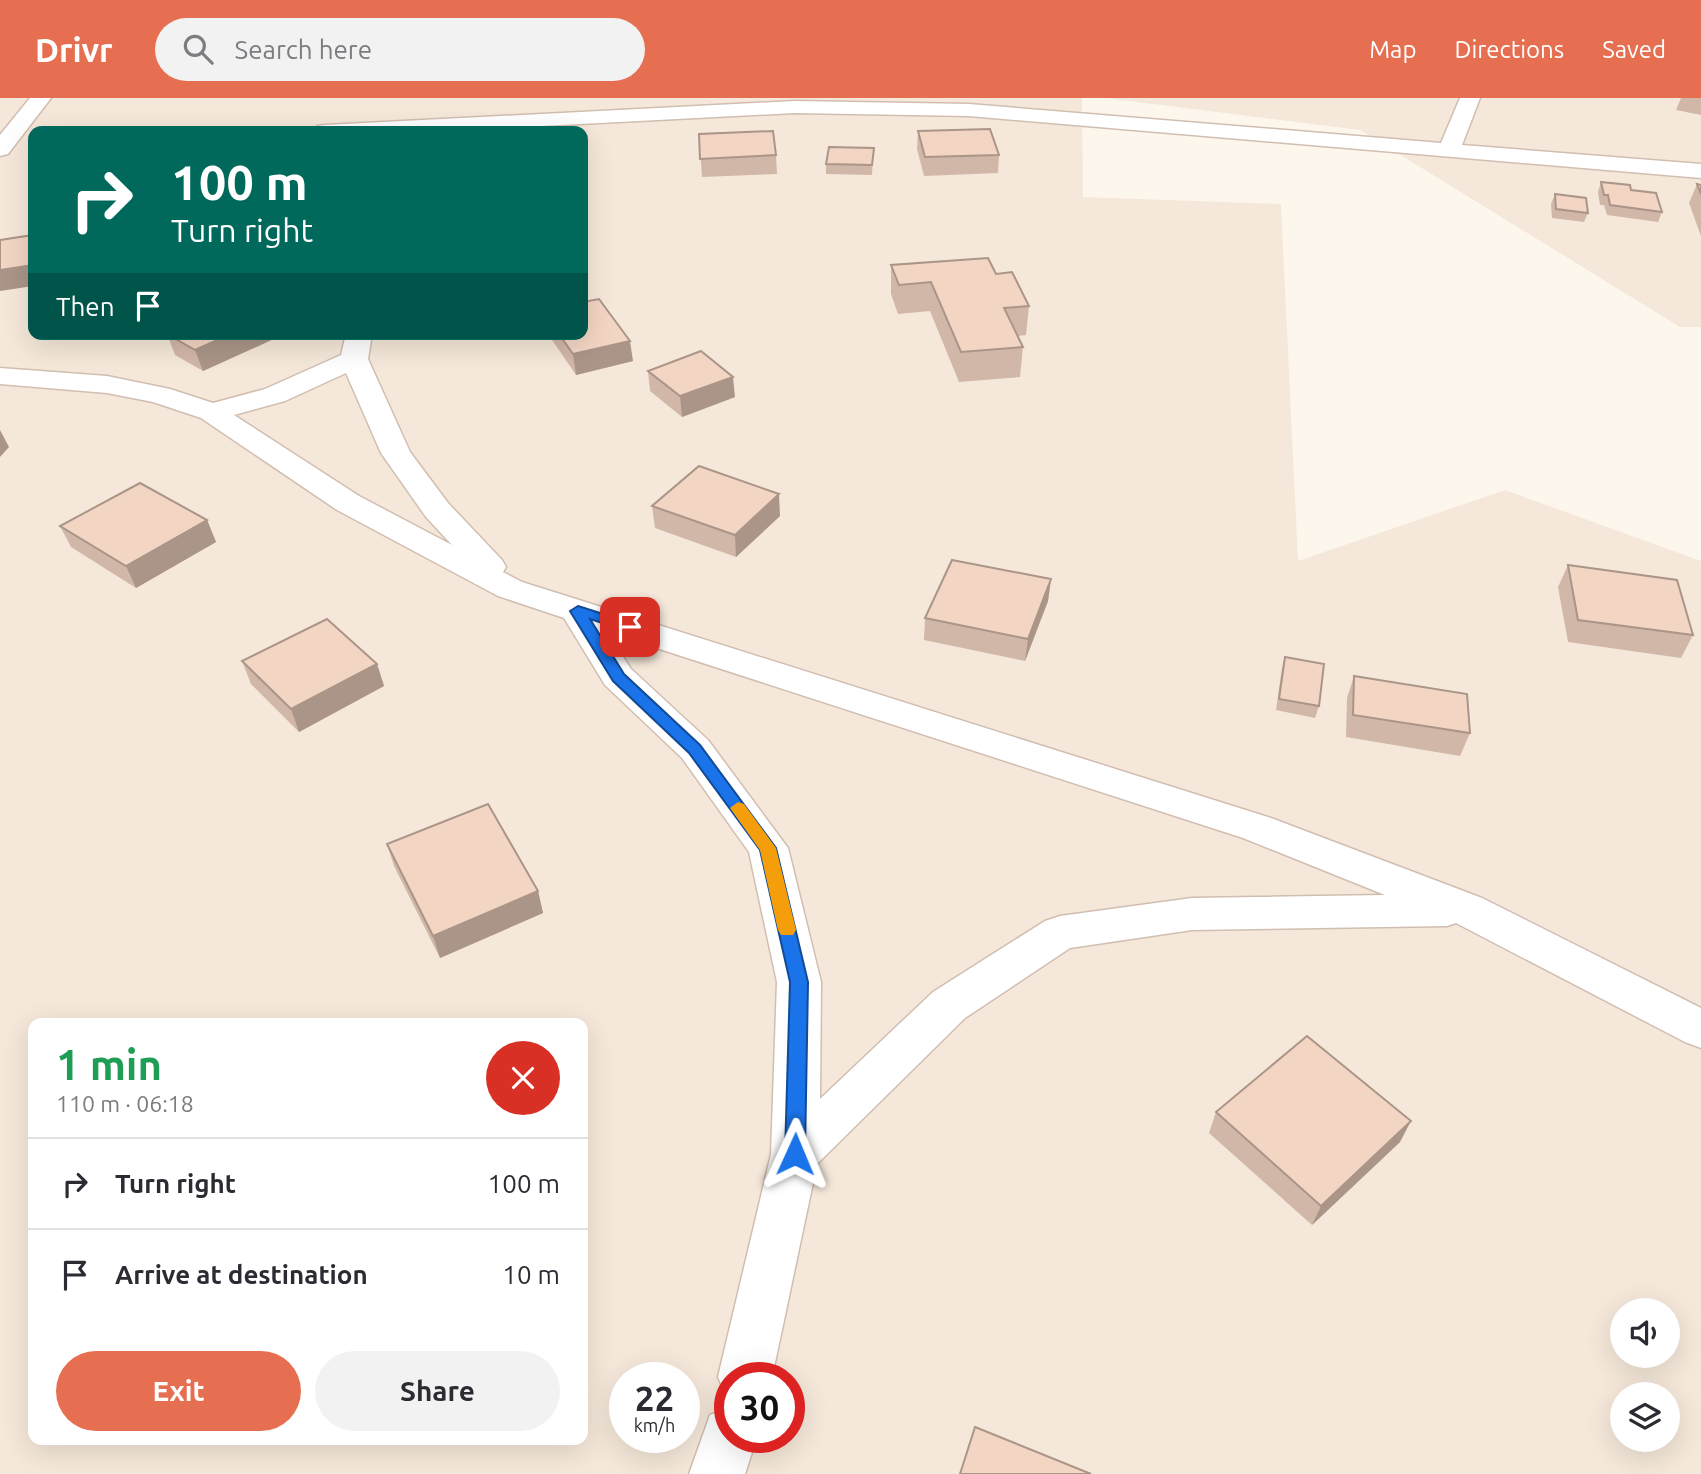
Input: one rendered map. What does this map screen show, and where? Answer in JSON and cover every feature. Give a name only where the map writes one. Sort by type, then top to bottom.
[{"type":"street","points":[[7,157],[41,98]]},
{"type":"street","points":[[1451,148],[1470,98]]},
{"type":"street","points":[[364,126],[396,122],[795,107],[956,110],[1451,148],[1701,171]]},
{"type":"street","points":[[211,412],[275,395],[356,347],[396,453],[438,510],[510,589]]},
{"type":"street","points":[[0,376],[100,382],[187,402],[211,412],[348,503],[510,589],[1257,828],[1467,910],[1701,1029]]},
{"type":"street","points":[[578,611],[618,677],[695,749],[768,848],[799,982],[795,1154],[748,1362]]},
{"type":"street","points":[[795,1154],[949,1005],[1060,933],[1192,914],[1467,910]]},
{"type":"street","points":[[717,1474],[724,1453]]},
{"type":"shaded area","points":[[0,98],[1082,98],[1083,197],[1281,204],[1298,561],[1505,490],[1701,561],[1701,1474],[0,1474]]},
{"type":"shaded area","points":[[1105,98],[1701,98],[1701,327],[1680,327],[1360,130]]},
{"type":"building","points":[[990,129],[999,155],[925,157],[918,131]]},
{"type":"building","points":[[773,131],[776,155],[700,159],[699,134]]},
{"type":"building","points":[[829,147],[874,148],[872,165],[826,164]]},
{"type":"building","points":[[1601,182],[1630,185],[1631,190],[1656,193],[1662,212],[1610,205]]},
{"type":"building","points":[[1555,194],[1586,198],[1588,213],[1556,209]]},
{"type":"building","points":[[28,236],[28,266],[0,270],[0,240]]},
{"type":"building","points":[[988,258],[996,274],[1012,272],[1029,306],[1004,308],[1023,347],[961,352],[931,282],[899,285],[891,265]]},
{"type":"building","points":[[599,299],[630,341],[573,354],[563,340],[588,340],[588,301]]},
{"type":"building","points":[[178,340],[218,340],[195,350]]},
{"type":"building","points":[[701,351],[733,377],[680,396],[648,371]]},
{"type":"building","points":[[699,466],[779,494],[735,535],[652,506]]},
{"type":"building","points":[[140,483],[207,520],[126,566],[60,526]]},
{"type":"building","points":[[952,560],[1051,579],[1028,639],[925,618]]},
{"type":"building","points":[[1568,565],[1677,580],[1693,635],[1578,620]]},
{"type":"building","points":[[327,619],[377,664],[291,709],[242,661]]},
{"type":"building","points":[[1285,657],[1324,664],[1319,706],[1279,699]]},
{"type":"building","points":[[1354,676],[1467,694],[1470,733],[1353,715]]},
{"type":"building","points":[[488,804],[538,891],[433,936],[387,844]]},
{"type":"building","points":[[1307,1036],[1411,1121],[1321,1206],[1216,1112]]},
{"type":"building","points":[[975,1427],[1091,1474],[960,1474]]},
{"type":"slow traffic","points":[[738,808],[768,848],[787,930]]},
{"type":"route","points":[[630,627],[578,611],[618,677],[695,749],[768,848],[799,982],[795,1154]]}]
